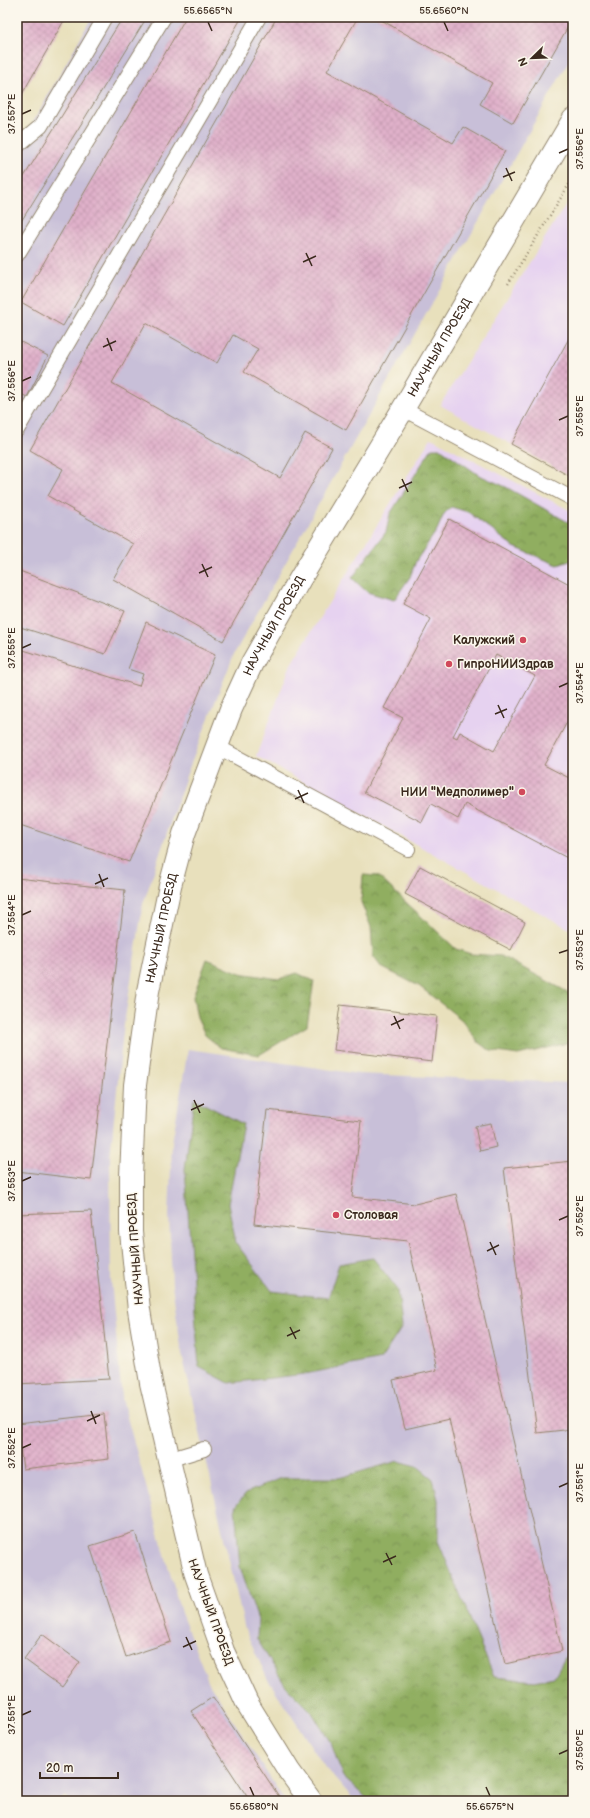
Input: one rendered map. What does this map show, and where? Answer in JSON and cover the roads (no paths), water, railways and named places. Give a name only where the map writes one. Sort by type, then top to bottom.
[{"type":"street","name":"НАУЧНЫЙ ПРОЕЗД","points":[[311,1801],[289,1771],[247,1703],[223,1651],[196,1575],[151,1383],[140,1317],[132,1232],[131,1176],[135,1085],[148,991],[170,886],[184,834],[218,747],[231,709],[252,663],[308,565],[403,409],[573,120]]},
{"type":"lane","points":[[17,146],[41,126],[104,17]]},
{"type":"lane","points":[[17,255],[164,17]]},
{"type":"lane","points":[[17,430],[259,17]]},
{"type":"lane","points":[[403,409],[573,498]]},
{"type":"lane","points":[[218,747],[408,849]]},
{"type":"lane","points":[[168,1460],[204,1449]]},
{"type":"place","name":"Калужский","points":[[523,640]]},
{"type":"place","name":"ГипроНИИЗдрав","points":[[449,664]]},
{"type":"place","name":"НИИ \"Медполимер\"","points":[[522,792]]},
{"type":"place","name":"Столовая","points":[[336,1215]]}]
